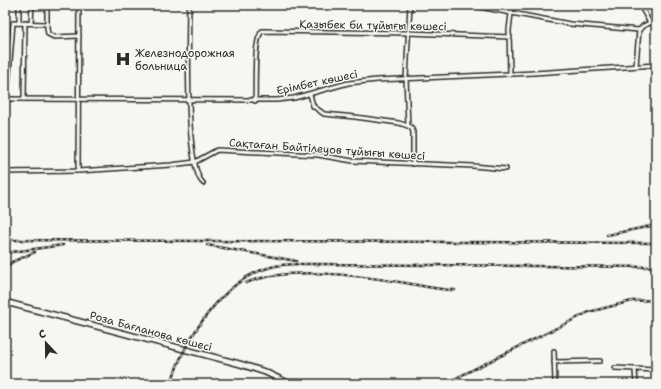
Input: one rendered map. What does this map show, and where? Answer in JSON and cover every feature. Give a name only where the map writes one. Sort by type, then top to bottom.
[{"type":"street","points":[[19,5],[19,23]]},
{"type":"street","points":[[31,23],[32,5]]},
{"type":"street","points":[[47,5],[47,24],[48,33],[50,36],[79,36]]},
{"type":"street","points":[[78,171],[79,5]]},
{"type":"street","points":[[188,5],[188,101],[195,162],[198,175],[203,183]]},
{"type":"street","points":[[410,5],[406,78],[408,126],[413,132],[413,164]]},
{"type":"street","points":[[469,5],[570,24],[639,30],[656,20]]},
{"type":"street","points":[[510,74],[512,5]]},
{"type":"street","points":[[640,5],[650,23]]},
{"type":"street","points":[[6,99],[13,23],[47,24]]},
{"type":"street","points":[[24,99],[25,23]]},
{"type":"street","points":[[636,66],[639,30]]},
{"type":"street","name":"Қазыбек би тұйығы көшесі","points":[[256,101],[256,56],[258,37],[262,31],[409,33],[510,37]]},
{"type":"street","name":"Ерімбет көшесі","points":[[6,99],[256,101],[294,98],[348,83],[406,78],[510,74],[656,65]]},
{"type":"street","points":[[310,94],[314,106],[324,114],[355,116],[408,126]]},
{"type":"street","name":"Сақтаған Байтілеуов тұйығы көшесі","points":[[5,172],[78,171],[172,165],[195,162],[217,150],[244,150],[318,155],[353,161],[473,166],[506,169]]},
{"type":"street","name":"Роза Бағланова көшесі","points":[[5,302],[240,364],[265,372],[290,384]]},
{"type":"street","points":[[554,351],[555,384]]},
{"type":"street","points":[[554,362],[600,361]]},
{"type":"street","points":[[615,368],[656,370]]},
{"type":"street","points":[[635,370],[636,384]]},
{"type":"railway","points":[[607,235],[656,225]]},
{"type":"railway","points":[[5,240],[656,243]]},
{"type":"railway","points":[[5,253],[63,245]]},
{"type":"railway","points":[[207,245],[296,261]]},
{"type":"railway","points":[[5,269],[12,262],[35,252]]},
{"type":"railway","points":[[171,384],[185,349],[208,314],[237,284],[253,274],[271,267],[287,264],[656,267]]},
{"type":"railway","points":[[246,283],[283,274],[304,273],[347,275],[437,289],[455,290]]},
{"type":"railway","points":[[444,384],[589,312],[632,301],[656,300]]},
{"type":"place","name":"Железнодорожная больница","points":[[123,59]]}]
